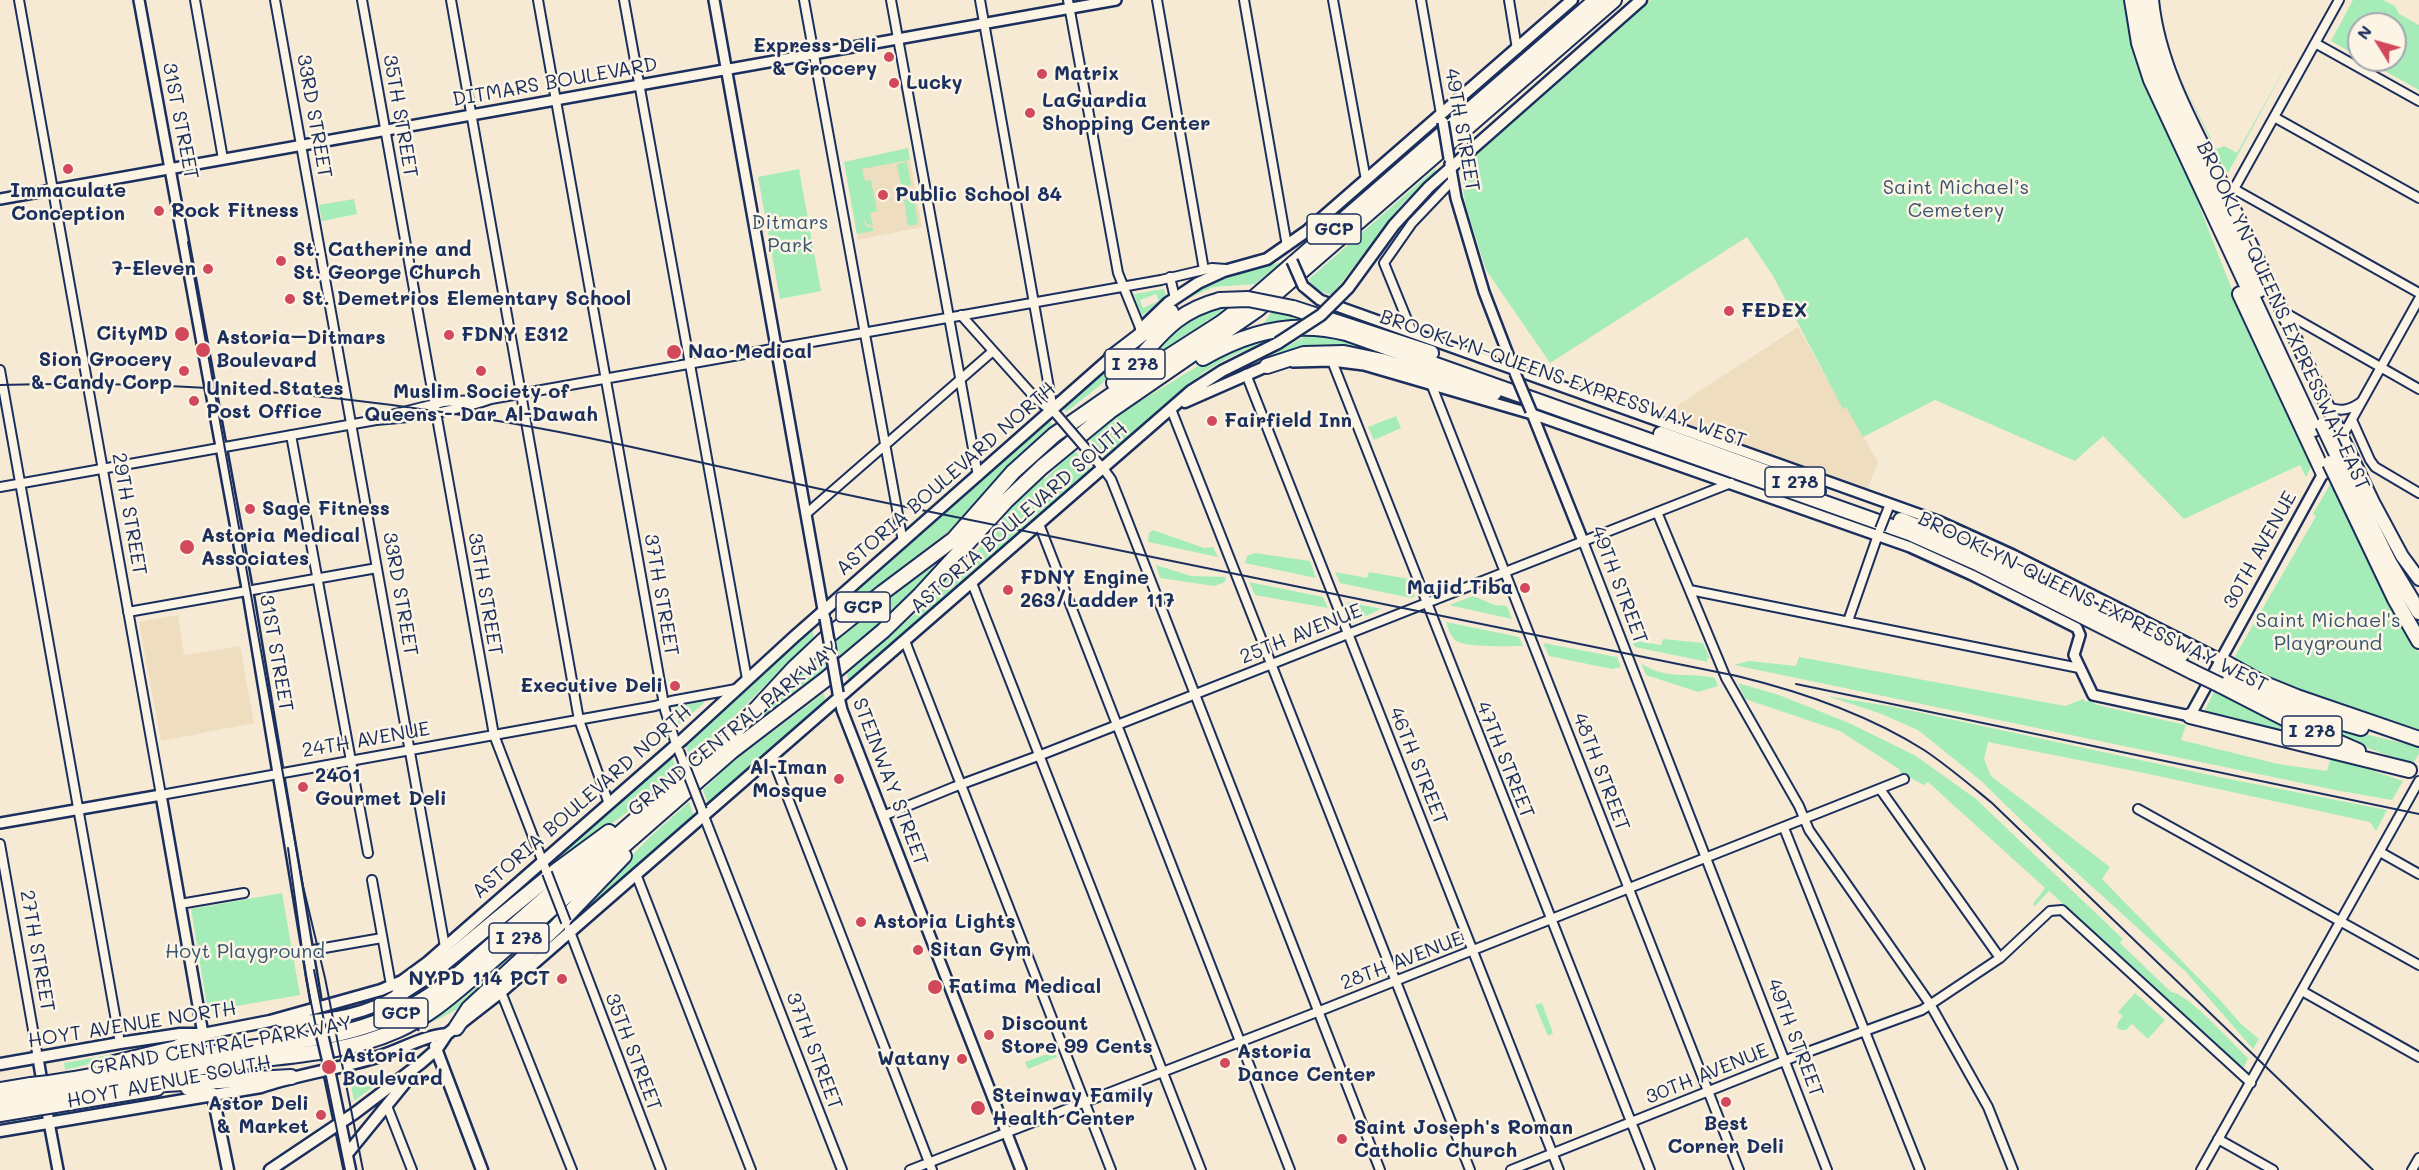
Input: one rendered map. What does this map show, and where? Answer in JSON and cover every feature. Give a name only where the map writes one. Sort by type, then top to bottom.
[{"type":"highway","name":"GRAND CENTRAL PARKWAY","points":[[0,1104],[34,1099],[215,1053],[301,1042],[362,1029],[393,1017],[427,999],[734,733],[777,686],[827,637],[872,600],[954,539],[1013,472],[1054,435],[1257,295],[1596,0]]},
{"type":"highway","name":"GRAND CENTRAL PARKWAY","points":[[52,1093],[216,1065],[305,1054],[359,1043],[396,1030],[423,1017],[458,991],[752,735],[826,679],[873,639],[937,578],[1021,485],[1110,411],[1258,309],[1614,0]]},
{"type":"highway","name":"BROOKLYN-QUEENS EXPRESSWAY EAST","points":[[2132,0],[2136,31],[2146,68],[2194,175],[2346,486],[2395,600],[2419,641]]},
{"type":"highway","name":"BROOKLYN-QUEENS EXPRESSWAY EAST","points":[[2143,0],[2152,53],[2167,90],[2318,427]]},
{"type":"highway","points":[[2194,175],[2209,221],[2233,277],[2324,472]]},
{"type":"highway","name":"BROOKLYN-QUEENS EXPRESSWAY WEST","points":[[1054,435],[1133,366],[1169,324],[1189,311],[1221,296],[1294,305],[1930,531],[1984,555],[2196,668]]},
{"type":"highway","points":[[1111,358],[1173,311],[1199,298],[1221,296]]},
{"type":"highway","name":"BROOKLYN-QUEENS EXPRESSWAY WEST","points":[[1080,436],[1219,350],[1269,330],[1312,327],[1352,335],[1896,528],[1951,551],[2196,668],[2327,738],[2414,772]]},
{"type":"highway","points":[[1267,366],[1304,354],[1344,353],[1365,356],[1431,377],[1543,407],[1704,460]]},
{"type":"highway","name":"BROOKLYN-QUEENS EXPRESSWAY EAST","points":[[2346,486],[2419,612]]},
{"type":"highway","points":[[2221,660],[2260,681],[2297,697],[2419,740]]},
{"type":"highway","name":"BROOKLYN-QUEENS EXPRESSWAY WEST","points":[[2222,681],[2313,716],[2419,740]]},
{"type":"highway","points":[[2190,716],[2414,772]]},
{"type":"highway","points":[[399,995],[433,972],[556,871],[677,784]]},
{"type":"highway","points":[[451,1031],[469,1008],[569,914],[675,801]]},
{"type":"highway","points":[[52,1093],[176,1048],[203,1034]]},
{"type":"highway","points":[[52,1093],[291,1077]]},
{"type":"highway","points":[[52,1093],[165,1088],[199,1089],[213,1096]]},
{"type":"highway","name":"I 278","points":[[0,1090],[34,1099]]},
{"type":"highway","points":[[0,1112],[34,1099]]},
{"type":"main road","name":"ASTORIA BOULEVARD NORTH","points":[[320,1024],[368,1009],[399,995],[428,962],[542,861],[678,748],[747,679],[824,614],[978,476],[1055,412],[1175,298],[1206,279],[1267,259],[1315,225],[1442,118],[1572,0]]},
{"type":"main road","name":"ASTORIA BOULEVARD SOUTH","points":[[271,1170],[340,1123],[421,1063],[437,1049],[451,1031],[501,992],[568,927],[636,874],[703,813],[972,583],[1101,466],[1210,377],[1278,343],[1316,319],[1348,288],[1402,215],[1450,163],[1641,0]]},
{"type":"main road","points":[[2152,0],[2156,28],[2167,66],[2230,191],[2281,310],[2373,502],[2402,556],[2419,579]]},
{"type":"main road","name":"BROOKLYN-QUEENS EXPRESSWAY WEST","points":[[1171,409],[1267,366]]},
{"type":"main road","name":"ASTORIA BOULEVARD NORTH","points":[[317,1007],[370,994],[399,995]]},
{"type":"main road","points":[[399,995],[427,1031],[437,1049],[482,1170]]},
{"type":"main road","name":"HOYT AVENUE NORTH","points":[[0,1064],[180,1034],[203,1034],[270,1021],[317,1007]]},
{"type":"main road","name":"31ST STREET","points":[[317,1007],[350,1170]]},
{"type":"main road","name":"HOYT AVENUE NORTH","points":[[270,1021],[320,1024]]},
{"type":"main road","name":"HOYT AVENUE SOUTH","points":[[0,1131],[261,1087],[328,1065],[383,1056],[427,1031],[451,1031]]},
{"type":"main road","points":[[347,1154],[421,1063]]},
{"type":"main road","points":[[213,1096],[228,1170]]},
{"type":"street","name":"29TH STREET","points":[[19,0],[203,1034]]},
{"type":"street","name":"31ST STREET","points":[[139,0],[222,447],[317,1007]]},
{"type":"street","points":[[195,0],[223,159]]},
{"type":"street","name":"33RD STREET","points":[[275,0],[445,947]]},
{"type":"street","name":"35TH STREET","points":[[362,0],[494,735],[662,1170]]},
{"type":"street","points":[[451,0],[579,720],[609,804]]},
{"type":"street","name":"37TH STREET","points":[[538,0],[664,704],[678,748],[842,1170]]},
{"type":"street","points":[[624,0],[747,679]]},
{"type":"street","name":"STEINWAY STREET","points":[[714,0],[839,696],[1021,1170]]},
{"type":"street","points":[[804,0],[903,542]]},
{"type":"street","points":[[891,0],[978,476]]},
{"type":"street","points":[[980,0],[1055,412]]},
{"type":"street","name":"DITMARS BOULEVARD","points":[[0,199],[898,39],[1069,4],[1116,0]]},
{"type":"street","points":[[1157,0],[1204,270]]},
{"type":"street","points":[[1244,0],[1287,246]]},
{"type":"street","points":[[1333,0],[1366,180]]},
{"type":"street","name":"49TH STREET","points":[[1421,0],[1452,181],[1484,292],[1827,1170]]},
{"type":"street","points":[[1509,0],[1517,49]]},
{"type":"street","points":[[2339,0],[2230,191],[2419,293]]},
{"type":"street","points":[[1069,4],[1118,273],[1140,330]]},
{"type":"street","points":[[2315,43],[2419,101]]},
{"type":"street","points":[[2274,117],[2419,198]]},
{"type":"street","points":[[1412,332],[1384,263],[1412,223],[1452,181]]},
{"type":"street","name":"BROOKLYN-QUEENS EXPRESSWAY WEST","points":[[1287,246],[1303,286],[1320,300],[1889,506],[1938,521],[2013,555],[2221,660]]},
{"type":"street","points":[[0,487],[351,424],[472,406],[491,399],[521,393],[1204,270],[1232,269]]},
{"type":"street","points":[[1170,277],[1175,298]]},
{"type":"street","name":"30TH AVENUE","points":[[2190,716],[2419,299]]},
{"type":"street","points":[[2281,310],[2419,389]]},
{"type":"street","points":[[961,315],[1038,401],[1055,412],[1101,466],[1113,484],[1380,1170]]},
{"type":"street","points":[[806,514],[993,351]]},
{"type":"street","name":"BROOKLYN-QUEENS EXPRESSWAY WEST","points":[[1267,366],[1289,362],[1332,361],[1376,368],[1531,413],[1879,532],[1941,560],[2077,628],[2079,640],[2074,655],[2079,668]]},
{"type":"street","name":"47TH STREET","points":[[1332,361],[1425,604],[1650,1170]]},
{"type":"street","points":[[0,370],[120,1043]]},
{"type":"street","name":"46TH STREET","points":[[1246,374],[1559,1170]]},
{"type":"street","name":"48TH STREET","points":[[1432,386],[1739,1170]]},
{"type":"street","points":[[376,420],[434,403],[471,398],[491,399]]},
{"type":"street","points":[[2327,407],[2339,411],[2346,410],[2362,401]]},
{"type":"street","points":[[1171,409],[1470,1170]]},
{"type":"street","points":[[2352,420],[2375,467],[2419,493]]},
{"type":"street","points":[[291,435],[368,853]]},
{"type":"street","name":"25TH AVENUE","points":[[884,816],[1732,483]]},
{"type":"street","points":[[1848,621],[1889,506]]},
{"type":"street","points":[[1657,512],[1726,678],[1809,830],[1930,1004],[1988,1107],[2013,1170]]},
{"type":"street","points":[[1039,524],[1290,1170]]},
{"type":"street","points":[[128,612],[377,568]]},
{"type":"street","points":[[972,583],[1201,1170]]},
{"type":"street","points":[[1690,590],[2079,668],[2093,695],[2190,716]]},
{"type":"street","points":[[905,641],[1111,1170]]},
{"type":"street","name":"24TH AVENUE","points":[[0,823],[579,720],[738,688]]},
{"type":"street","points":[[771,757],[930,1166]]},
{"type":"street","name":"28TH AVENUE","points":[[910,1170],[930,1166],[1006,1133],[1473,951],[1904,779]]},
{"type":"street","points":[[2201,1170],[2419,781]]},
{"type":"street","points":[[1880,789],[2000,958]]},
{"type":"street","points":[[2138,810],[2419,964]]},
{"type":"street","points":[[1784,828],[1920,1170]]},
{"type":"street","name":"27TH STREET","points":[[0,844],[58,1170]]},
{"type":"street","points":[[2379,852],[2419,874]]},
{"type":"street","points":[[636,874],[751,1170]]},
{"type":"street","points":[[372,880],[382,938],[399,995]]},
{"type":"street","points":[[180,904],[244,893]]},
{"type":"street","name":"30TH AVENUE","points":[[1512,1170],[1785,1061],[1922,1010],[2000,958],[2050,911],[2062,910],[2251,1083]]},
{"type":"street","points":[[307,951],[382,938]]},
{"type":"street","points":[[2302,991],[2419,1057]]},
{"type":"street","points":[[501,992],[572,1170]]},
{"type":"street","points":[[387,1106],[412,1170]]},
{"type":"street","points":[[2218,1140],[2273,1170]]},
{"type":"street","points":[[2412,1170],[2419,1158]]},
{"type":"shaded area","name":"Public School 84","points":[[908,148],[922,227],[858,240],[844,162]]},
{"type":"shaded area","points":[[1798,327],[1843,408],[1846,407],[1878,462],[1867,490],[1661,416]]},
{"type":"shaded area","points":[[178,615],[184,655],[240,646],[254,723],[161,741],[139,622]]},
{"type":"green space","name":"Saint Michael’s Cemetery","points":[[1651,0],[2126,0],[2140,66],[2187,175],[2231,287],[2314,461],[2306,477],[2300,465],[2184,519],[2103,436],[2075,461],[1935,400],[1863,437],[1846,407],[1843,409],[1773,276],[1747,237],[1550,363],[1486,270],[1465,203],[1463,187],[1465,176],[1477,151]]},
{"type":"green space","points":[[2353,0],[2383,0],[2395,6],[2398,12],[2347,12],[2347,50],[2331,41]]},
{"type":"green space","points":[[2407,18],[2419,25],[2419,90],[2387,72],[2407,72]]},
{"type":"green space","points":[[2292,55],[2228,173],[2225,171],[2178,73],[2216,149],[2224,146],[2237,153]]},
{"type":"green space","points":[[908,148],[910,160],[862,169],[865,181],[871,180],[877,211],[870,213],[873,226],[867,224],[863,216],[866,226],[873,228],[874,231],[857,234],[844,162]]},
{"type":"green space","points":[[907,162],[911,185],[901,187],[897,164]]},
{"type":"green space","name":"Ditmars Park","points":[[799,169],[821,291],[780,299],[758,177]]},
{"type":"green space","points":[[1435,169],[1437,171],[1402,204],[1332,295],[1313,285],[1309,279]]},
{"type":"green space","points":[[914,198],[918,224],[908,226],[904,200]]},
{"type":"green space","points":[[354,199],[357,214],[322,221],[319,205]]},
{"type":"green space","points":[[1282,262],[1255,284],[1213,287],[1187,299],[1185,296],[1220,279]]},
{"type":"green space","points":[[1164,289],[1166,296],[1142,316],[1134,294]],"holes":[[[1156,294],[1159,301],[1143,308],[1140,300]]]},
{"type":"green space","points":[[1230,304],[1206,323],[1142,364],[1165,337],[1198,313]]},
{"type":"green space","points":[[1273,310],[1315,324],[1264,323]]},
{"type":"green space","points":[[1162,322],[1117,370],[1066,412],[1063,408]]},
{"type":"green space","points":[[1285,333],[1230,357],[1204,372],[1105,456],[1089,438],[1127,409],[1218,354],[1253,338]]},
{"type":"green space","points":[[1311,333],[1363,345],[1389,356],[1323,346],[1268,357]]},
{"type":"green space","points":[[1396,416],[1401,428],[1374,440],[1368,427]]},
{"type":"green space","points":[[1049,420],[1054,426],[999,476],[954,527],[838,616],[836,607]]},
{"type":"green space","points":[[1074,450],[1091,470],[848,680],[847,672],[921,608],[945,582],[962,570],[1013,506],[1041,477],[1045,479]]},
{"type":"green space","name":"Saint Michael's Playground","points":[[2332,481],[2388,599],[2419,653],[2419,729],[2312,699],[2232,662],[2236,659],[2235,656],[2316,516],[2313,514]]},
{"type":"green space","points":[[1153,530],[1204,548],[1213,547],[1218,557],[1148,542],[1149,533]]},
{"type":"green space","points":[[953,552],[921,590],[847,657],[732,743],[819,653],[847,629]]},
{"type":"green space","points":[[1255,553],[1310,561],[1316,578],[1245,563],[1247,556]]},
{"type":"green space","points":[[1156,565],[1191,576],[1226,577],[1225,582],[1214,586],[1160,578]]},
{"type":"green space","points":[[1335,572],[1367,578],[1369,572],[1409,579],[1415,596],[1411,598],[1340,583]]},
{"type":"green space","points":[[1249,582],[1323,597],[1328,608],[1255,595]]},
{"type":"green space","points":[[1473,596],[1495,605],[1507,606],[1512,619],[1449,605]]},
{"type":"green space","points":[[1347,602],[1377,608],[1381,609],[1354,621]]},
{"type":"green space","points":[[1446,622],[1519,637],[1523,646],[1460,643],[1452,636]]},
{"type":"green space","points":[[812,627],[814,637],[691,759],[685,744]]},
{"type":"green space","points":[[1631,637],[1642,642],[1661,645],[1663,639],[1703,643],[1710,659],[1706,658],[1708,662],[1635,647]]},
{"type":"green space","points":[[1543,643],[1617,657],[1621,667],[1612,669],[1549,656]]},
{"type":"green space","points":[[1799,657],[2065,706],[2083,699],[2086,702],[2089,700],[2097,705],[2186,725],[2181,740],[2278,764],[2327,771],[2331,757],[2403,781],[2392,800],[2340,791],[1734,665],[1749,661],[1796,666]]},
{"type":"green space","points":[[1641,663],[1668,674],[1715,678],[1718,686],[1698,692],[1646,675]]},
{"type":"green space","points":[[1738,683],[1779,695],[1849,723],[1916,756],[1976,799],[2123,939],[2120,943],[2171,992],[2189,1001],[2222,1031],[2248,1058],[2243,1069],[2049,891],[2035,906],[2033,904],[2045,888],[1928,782],[1924,785],[1901,773],[1899,769],[1840,731],[1745,699]]},
{"type":"green space","points":[[2215,690],[2333,748],[2202,716]]},
{"type":"green space","points":[[824,693],[825,701],[708,804],[703,790],[731,763]]},
{"type":"green space","points":[[1827,696],[1894,707],[2219,777],[2387,810],[2376,831],[2370,822],[1988,742],[1984,759],[1991,776],[2110,867],[2102,879],[2241,1024],[2259,1039],[2253,1049],[2186,972],[2053,851],[1980,780],[1918,730],[1879,713]]},
{"type":"green space","points":[[702,700],[704,703],[679,725],[674,705]]},
{"type":"green space","points":[[2314,722],[2419,747],[2419,754],[2412,764],[2312,724]]},
{"type":"green space","points":[[671,756],[677,770],[649,796],[553,867],[551,861]]},
{"type":"green space","points":[[689,802],[694,816],[573,921],[572,916],[653,834]]},
{"type":"green space","points":[[538,873],[540,878],[442,957]]},
{"type":"green space","name":"Hoyt Playground","points":[[282,893],[300,995],[208,1011],[191,909]]},
{"type":"green space","points":[[517,910],[460,961],[416,993],[438,972]]},
{"type":"green space","points":[[555,917],[556,920],[482,991],[449,1014],[432,1022],[463,999]]},
{"type":"green space","points":[[2135,993],[2165,1020],[2148,1039],[2132,1024],[2126,1030],[2117,1028],[2123,1016],[2118,1012]]},
{"type":"green space","points":[[1542,1003],[1553,1033],[1548,1036],[1535,1005]]},
{"type":"green space","points":[[142,1049],[142,1051],[65,1070],[64,1063]]},
{"type":"green space","points":[[1055,1051],[1057,1057],[1028,1069],[1025,1062]]},
{"type":"green space","points":[[383,1075],[384,1079],[354,1101],[350,1081]]},
{"type":"railway","points":[[188,242],[303,886],[325,978],[363,1170]]},
{"type":"railway","points":[[0,385],[126,385],[253,391],[379,403],[504,422],[551,430],[877,501],[1737,676],[1786,689],[1857,715],[1902,737],[1942,762],[1992,803],[2373,1170]]},
{"type":"railway","points":[[1796,684],[2419,814]]},
{"type":"railway","points":[[288,848],[306,978],[345,1170]]},
{"type":"railway","points":[[314,970],[330,1052]]},
{"type":"place","name":"Express Deli & Grocery","points":[[889,57]]},
{"type":"place","name":"Matrix","points":[[1042,74]]},
{"type":"place","name":"Lucky","points":[[894,83]]},
{"type":"place","name":"LaGuardia Shopping Center","points":[[1030,113]]},
{"type":"place","name":"Immaculate Conception","points":[[68,169]]},
{"type":"place","name":"Public School 84","points":[[883,195]]},
{"type":"place","name":"Rock Fitness","points":[[159,211]]},
{"type":"place","name":"St. Catherine and St. George Church","points":[[281,261]]},
{"type":"place","name":"7-Eleven","points":[[208,269]]},
{"type":"place","name":"St. Demetrios Elementary School","points":[[290,299]]},
{"type":"place","name":"FEDEX","points":[[1729,311]]},
{"type":"place","name":"CityMD","points":[[182,334]]},
{"type":"place","name":"FDNY E312","points":[[449,335]]},
{"type":"place","name":"Astoria–Ditmars Boulevard","points":[[203,350]]},
{"type":"place","name":"Nao Medical","points":[[674,352]]},
{"type":"place","name":"Sion Grocery & Candy Corp","points":[[184,371]]},
{"type":"place","name":"Muslim Society of Queens - Dar Al-Dawah","points":[[481,371]]},
{"type":"place","name":"United States Post Office","points":[[194,401]]},
{"type":"place","name":"Fairfield Inn","points":[[1212,421]]},
{"type":"place","name":"Sage Fitness","points":[[250,509]]},
{"type":"place","name":"Astoria Medical Associates","points":[[187,547]]},
{"type":"place","name":"Majid Tiba","points":[[1525,588]]},
{"type":"place","name":"FDNY Engine 263/Ladder 117","points":[[1008,590]]},
{"type":"place","name":"Executive Deli","points":[[675,686]]},
{"type":"place","name":"Al-Iman Mosque","points":[[839,779]]},
{"type":"place","name":"2401 Gourmet Deli","points":[[303,787]]},
{"type":"place","name":"Astoria Lights","points":[[861,922]]},
{"type":"place","name":"Sitan Gym","points":[[918,950]]},
{"type":"place","name":"NYPD 114 PCT","points":[[562,979]]},
{"type":"place","name":"Fatima Medical","points":[[935,987]]},
{"type":"place","name":"Discount Store 99 Cents","points":[[989,1035]]},
{"type":"place","name":"Watany","points":[[962,1059]]},
{"type":"place","name":"Astoria Dance Center","points":[[1225,1063]]},
{"type":"place","name":"Astoria Boulevard","points":[[329,1067]]},
{"type":"place","name":"Best Corner Deli","points":[[1726,1102]]},
{"type":"place","name":"Steinway Family Health Center","points":[[978,1108]]},
{"type":"place","name":"Astor Deli & Market","points":[[321,1115]]},
{"type":"place","name":"Saint Joseph's Roman Catholic Church","points":[[1342,1139]]}]
